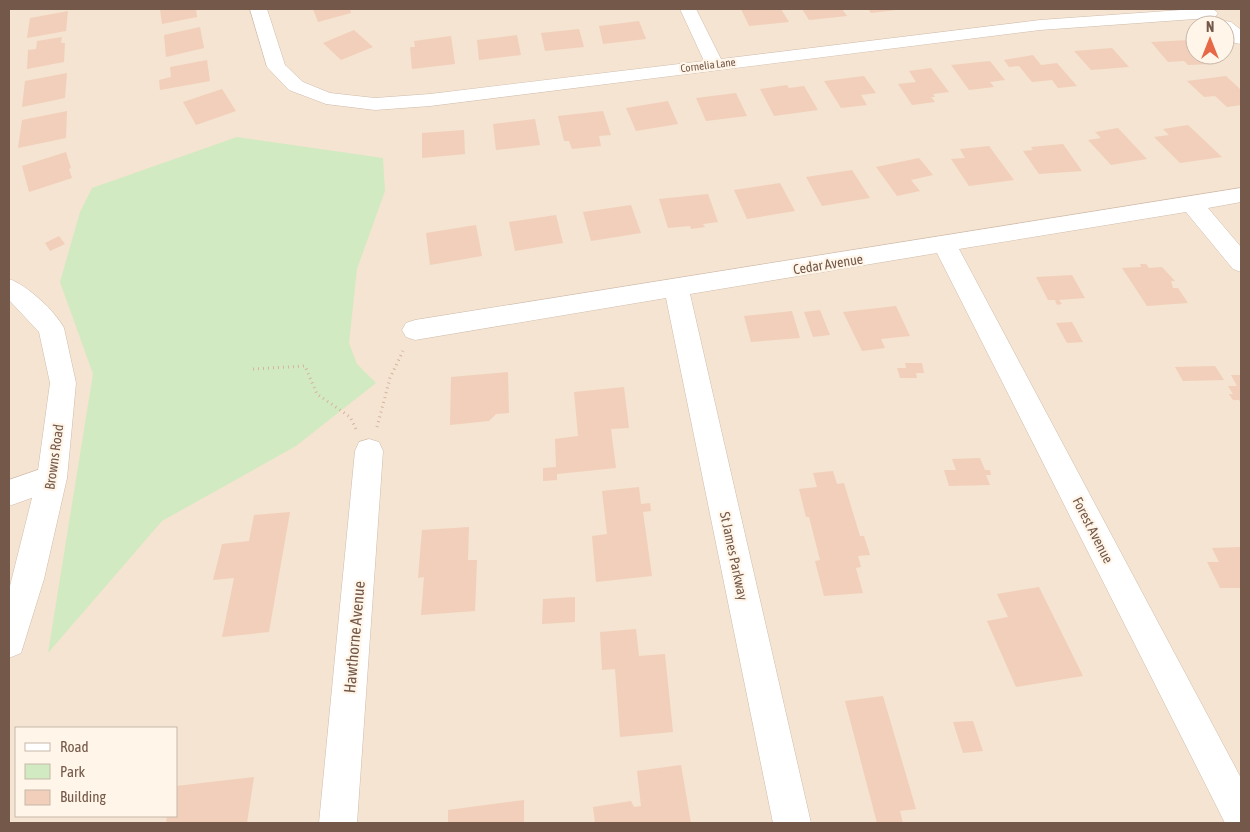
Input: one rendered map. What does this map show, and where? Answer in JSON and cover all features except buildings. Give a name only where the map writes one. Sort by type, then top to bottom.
[{"type":"street","name":"Cornelia Lane","points":[[258,9],[276,67],[296,86],[326,98],[375,104],[430,100],[1040,25],[1207,11]]},
{"type":"street","points":[[688,9],[715,65]]},
{"type":"street","name":"Cedar Avenue","points":[[415,330],[945,245],[1241,195]]},
{"type":"street","points":[[1191,203],[1241,264]]},
{"type":"street","name":"Forest Avenue","points":[[945,245],[1241,816]]},
{"type":"street","name":"Browns Road","points":[[9,288],[19,295],[51,328],[63,383],[52,478],[28,579],[9,641]]},
{"type":"street","name":"St James Parkway","points":[[676,288],[792,823]]},
{"type":"street","name":"Hawthorne Avenue","points":[[338,823],[369,451]]},
{"type":"street","points":[[9,493],[52,478]]},
{"type":"path","points":[[369,451],[394,364],[415,330]]},
{"type":"path","points":[[253,368],[305,366],[317,394],[350,417],[369,451]]},
{"type":"shaded area","points":[[9,9],[1241,9],[1241,823],[9,823]]},
{"type":"green space","points":[[237,137],[383,158],[385,191],[357,269],[349,343],[357,364],[376,383],[296,446],[162,521],[48,653],[93,374],[60,282],[80,212],[92,188]]}]
